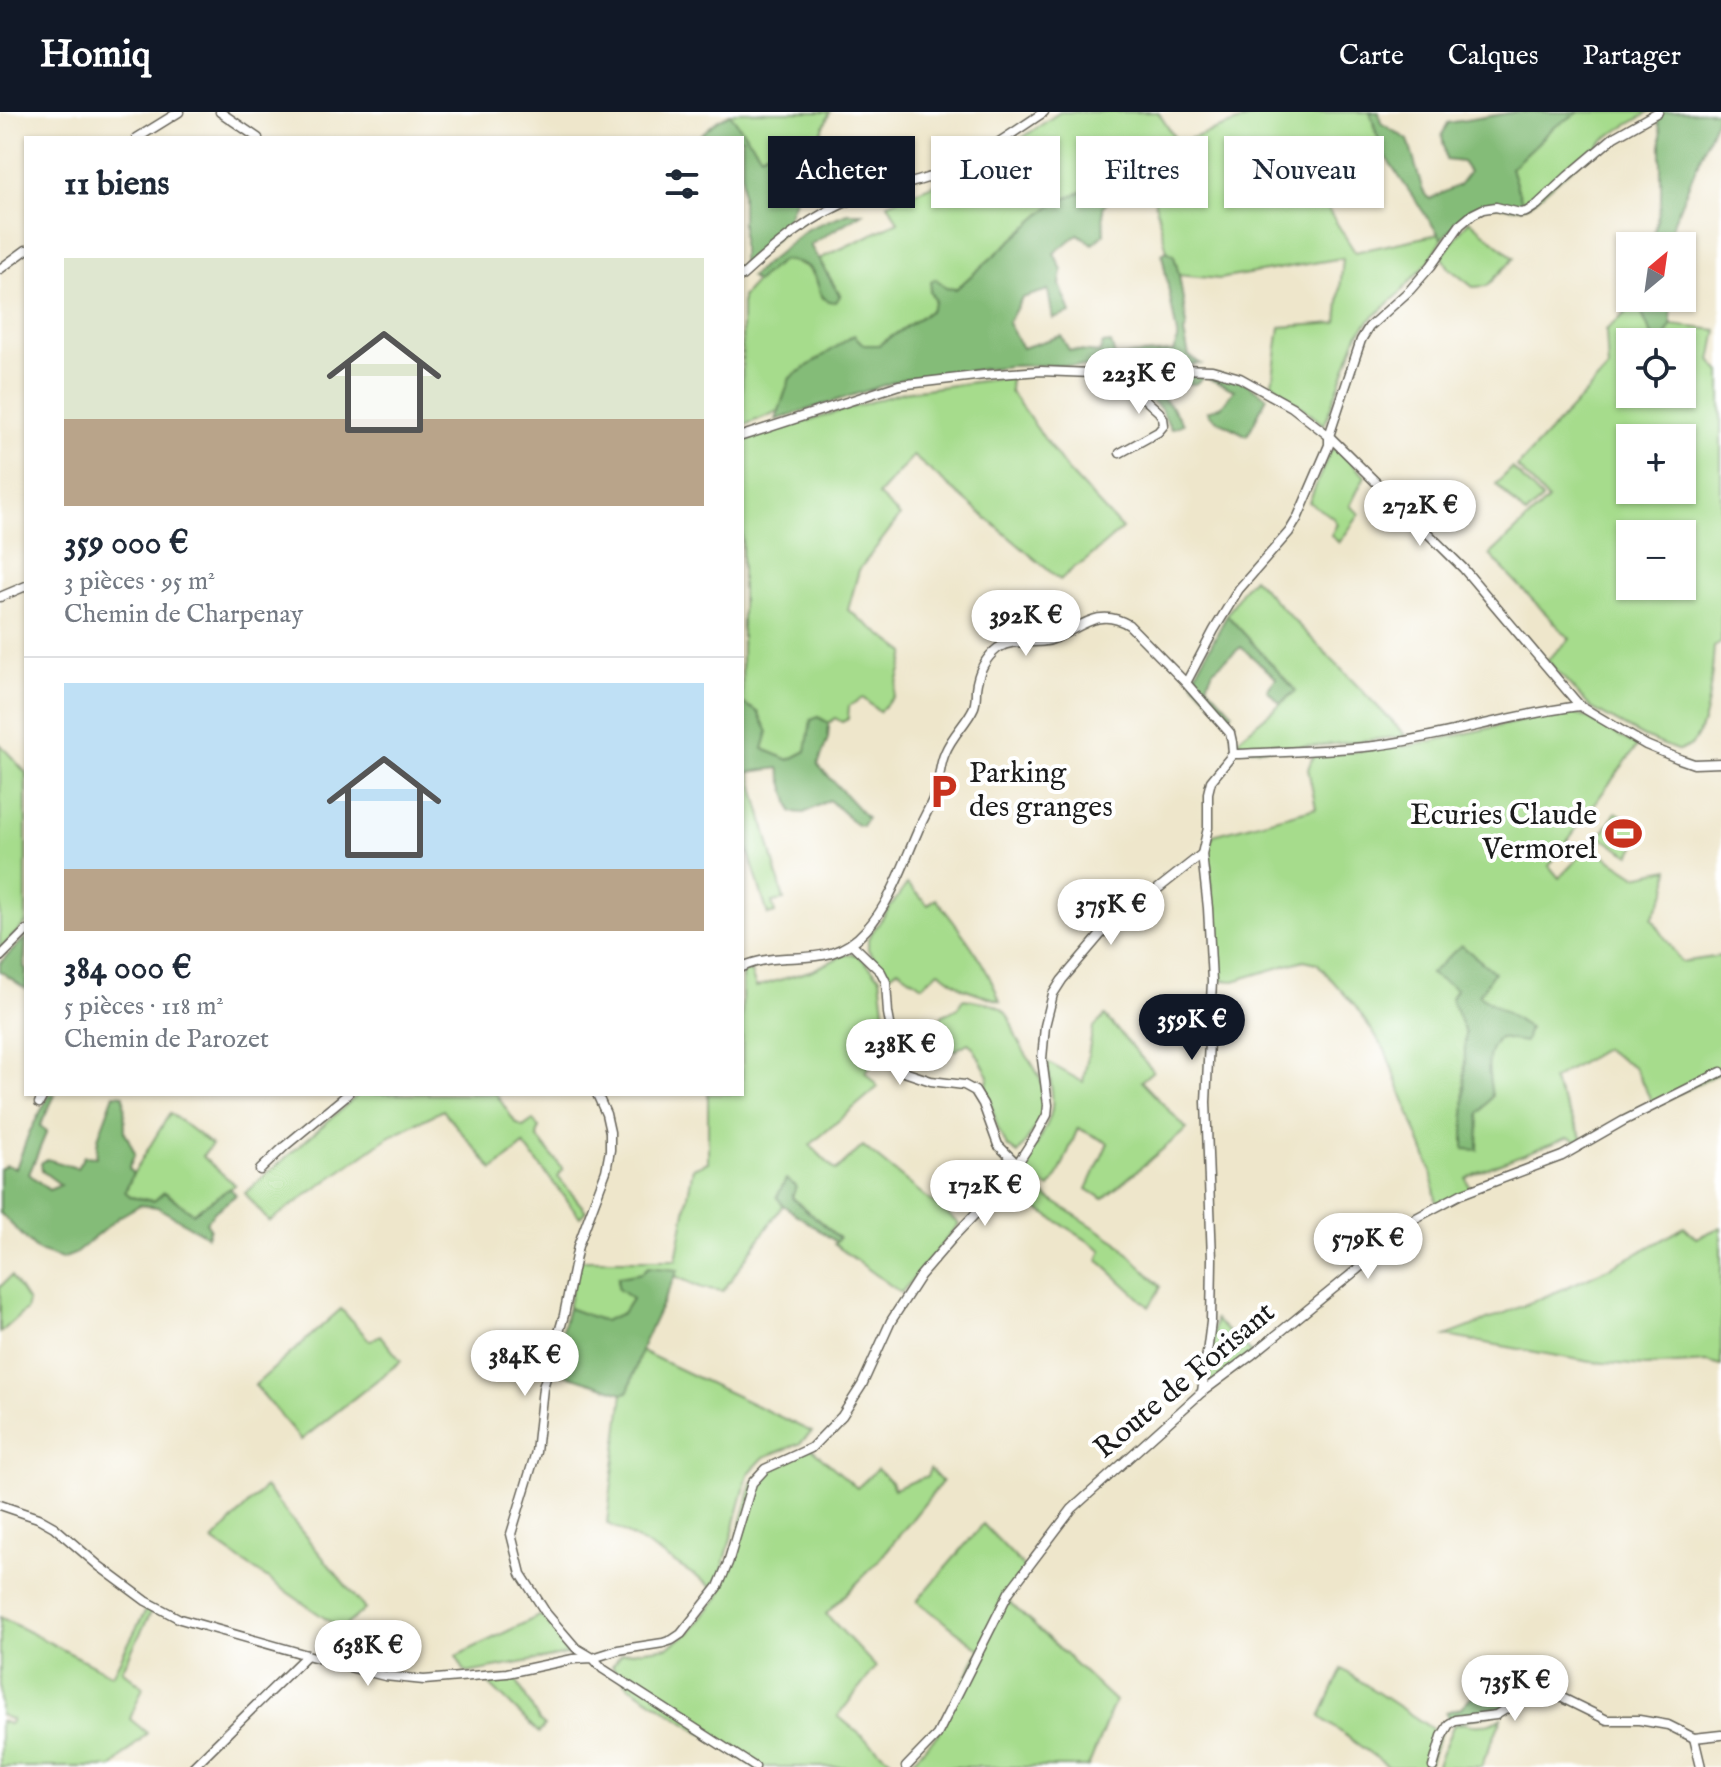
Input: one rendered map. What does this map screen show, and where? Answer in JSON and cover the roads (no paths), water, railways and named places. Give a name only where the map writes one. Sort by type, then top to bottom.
[{"type":"street","points":[[140,136],[179,112]]},
{"type":"street","points":[[220,112],[255,136]]},
{"type":"street","points":[[744,274],[824,212],[856,198],[943,173],[1044,112]]},
{"type":"street","points":[[1186,683],[1239,589],[1297,519],[1329,445],[1329,436],[1361,340],[1369,327],[1410,290],[1460,225],[1473,214],[1496,207],[1526,212],[1614,137],[1658,112]]},
{"type":"street","points":[[0,269],[24,251]]},
{"type":"street","points":[[744,435],[899,385],[984,375],[1041,371],[1117,374],[1180,369],[1212,370],[1240,378],[1292,407],[1329,436],[1463,568],[1580,706],[1646,745],[1694,764],[1721,763]]},
{"type":"street","points":[[1117,374],[1159,412],[1164,425],[1158,432],[1120,453]]},
{"type":"street","points":[[0,597],[24,587]]},
{"type":"street","points":[[744,966],[768,959],[821,956],[852,944],[868,928],[881,910],[936,793],[943,756],[975,706],[980,668],[994,651],[1006,643],[1041,644],[1090,620],[1107,617],[1129,625],[1186,683],[1230,733],[1232,742],[1233,754],[1211,781],[1208,828],[1202,854],[1212,981],[1206,1102],[1212,1259],[1211,1322],[1202,1392]]},
{"type":"street","points":[[1233,754],[1375,745],[1580,706]]},
{"type":"street","points":[[0,1505],[54,1527],[146,1601],[180,1619],[385,1676],[424,1680],[507,1673],[672,1640],[681,1634],[718,1587],[752,1483],[765,1469],[811,1448],[842,1416],[862,1385],[891,1321],[920,1276],[1005,1183],[1047,1115],[1047,1087],[1042,1059],[1045,1026],[1053,994],[1062,980],[1102,933],[1202,854]]},
{"type":"street","points":[[0,957],[24,933]]},
{"type":"street","points":[[852,944],[881,972],[886,982],[897,1062],[904,1072],[931,1081],[964,1085],[975,1091],[998,1145],[1017,1164]]},
{"type":"street","name":"Route de Forisant","points":[[906,1767],[937,1735],[1009,1592],[1072,1509],[1202,1392],[1375,1255],[1403,1225],[1461,1194],[1562,1156],[1623,1121],[1721,1072]]},
{"type":"street","points":[[39,1103],[43,1096]]},
{"type":"street","points":[[260,1170],[346,1096]]},
{"type":"street","points":[[598,1096],[608,1123],[610,1150],[606,1171],[578,1246],[564,1315],[543,1388],[536,1452],[511,1534],[521,1574],[546,1613],[576,1648],[593,1658],[603,1669],[755,1767]]},
{"type":"street","points":[[193,1767],[307,1655]]},
{"type":"street","points":[[1433,1767],[1449,1724],[1455,1720],[1496,1715],[1532,1693],[1546,1690],[1607,1720],[1639,1720],[1668,1725],[1694,1738],[1721,1735]]},
{"type":"street","points":[[1694,1738],[1701,1767]]},
{"type":"place","name":"Parking des granges","points":[[943,791]]},
{"type":"place","name":"Ecuries Claude Vermorel","points":[[1623,833]]}]
